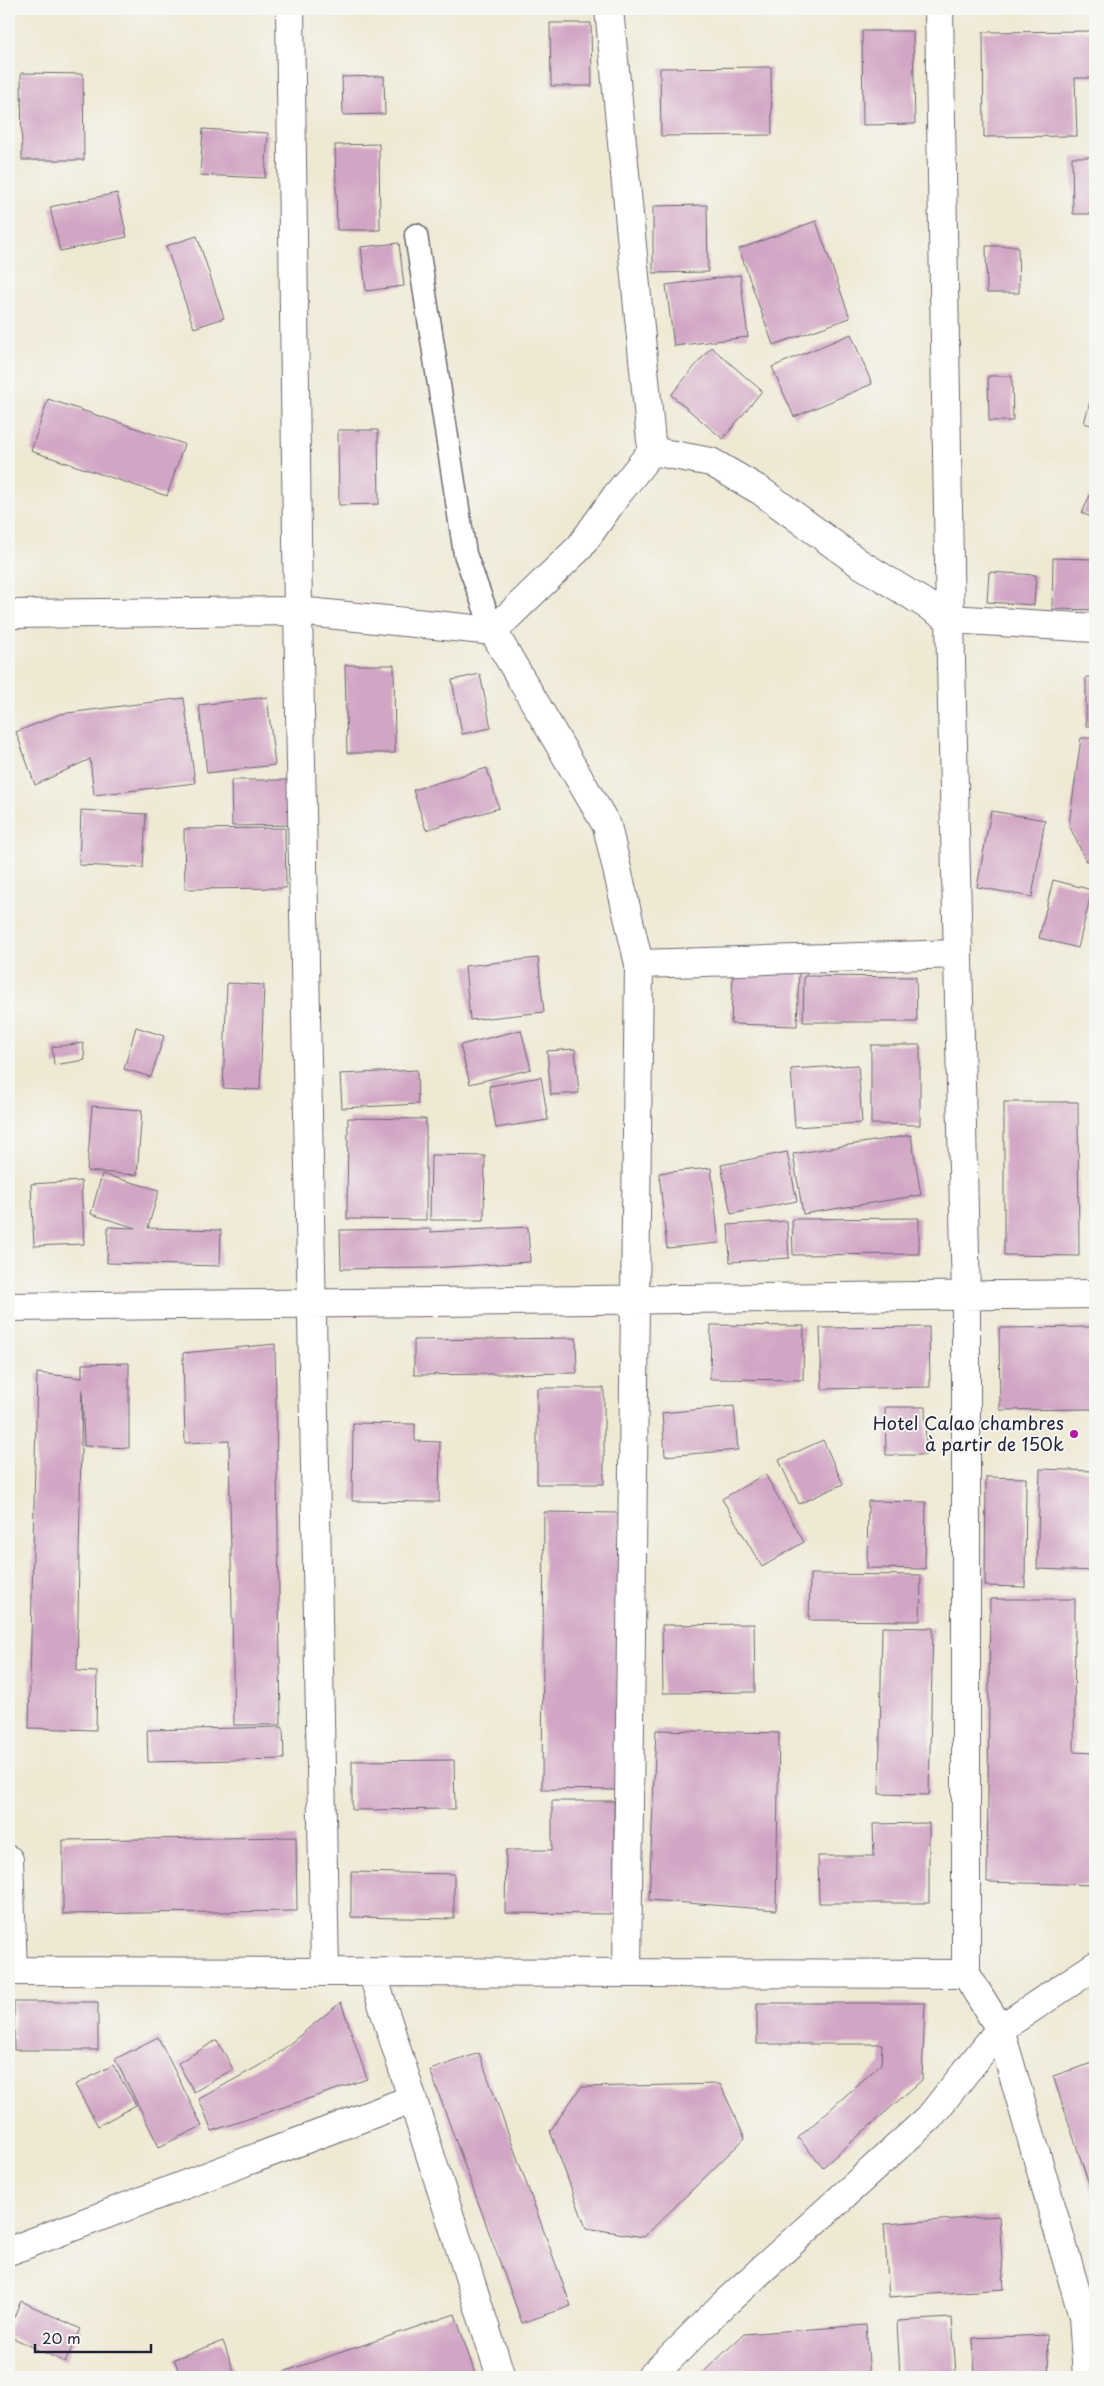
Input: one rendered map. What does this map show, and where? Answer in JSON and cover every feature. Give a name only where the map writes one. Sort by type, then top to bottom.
[{"type":"street","points":[[290,9],[298,611],[325,1970]]},
{"type":"street","points":[[9,614],[298,611],[493,631],[580,547],[616,496],[652,451],[610,9]]},
{"type":"street","points":[[939,9],[950,619],[966,1296],[966,1974],[1000,2029],[1083,2316],[1087,2377]]},
{"type":"street","points":[[652,451],[711,462],[761,491],[859,564],[950,619],[1095,628]]},
{"type":"street","points":[[493,631],[607,826],[639,964],[627,1972]]},
{"type":"street","points":[[639,964],[958,954]]},
{"type":"street","points":[[9,1306],[1095,1294]]},
{"type":"street","points":[[9,1860],[11,1971],[325,1970],[372,1972],[966,1974]]},
{"type":"street","points":[[651,2377],[724,2304],[929,2118],[1000,2029],[1095,1966]]},
{"type":"street","points":[[372,1972],[502,2377]]},
{"type":"street","points":[[9,2251],[412,2099]]},
{"type":"lane","points":[[416,235],[465,554],[493,631]]},
{"type":"building","points":[[550,23],[591,23],[592,86],[551,86]]},
{"type":"building","points":[[862,31],[913,31],[915,124],[863,125]]},
{"type":"building","points":[[1095,31],[1095,78],[1075,78],[1077,136],[984,137],[983,32]]},
{"type":"building","points":[[771,67],[772,135],[661,136],[660,68]]},
{"type":"building","points":[[21,73],[83,74],[84,160],[22,160]]},
{"type":"building","points":[[384,76],[385,114],[343,115],[342,77]]},
{"type":"building","points":[[203,129],[268,133],[265,178],[200,175]]},
{"type":"building","points":[[379,144],[380,230],[337,230],[335,145]]},
{"type":"building","points":[[1072,157],[1095,157],[1095,214],[1073,214]]},
{"type":"building","points":[[117,193],[127,237],[60,251],[50,207]]},
{"type":"building","points":[[707,205],[708,272],[653,273],[653,206]]},
{"type":"building","points":[[816,221],[850,318],[773,345],[739,249]]},
{"type":"building","points":[[197,236],[224,318],[194,328],[166,246]]},
{"type":"building","points":[[399,243],[404,286],[366,291],[361,247]]},
{"type":"building","points":[[986,246],[1018,246],[1019,293],[987,293]]},
{"type":"building","points":[[740,275],[748,337],[674,346],[666,285]]},
{"type":"building","points":[[851,334],[872,384],[794,417],[772,367]]},
{"type":"building","points":[[711,347],[762,391],[723,439],[671,395]]},
{"type":"building","points":[[988,376],[1012,376],[1013,421],[989,421]]},
{"type":"building","points":[[1095,384],[1095,426],[1084,423]]},
{"type":"building","points":[[48,399],[184,444],[167,496],[31,451]]},
{"type":"building","points":[[338,430],[378,430],[379,504],[339,505]]},
{"type":"building","points":[[1095,484],[1095,519],[1082,513]]},
{"type":"building","points":[[1053,558],[1095,559],[1095,610],[1052,609]]},
{"type":"building","points":[[989,572],[1036,575],[1034,605],[987,602]]},
{"type":"building","points":[[345,665],[394,665],[395,753],[347,753]]},
{"type":"building","points":[[480,674],[491,728],[462,734],[452,680]]},
{"type":"building","points":[[1086,677],[1095,677],[1095,726],[1086,726]]},
{"type":"building","points":[[267,697],[275,765],[207,773],[199,705]]},
{"type":"building","points":[[184,698],[195,783],[94,795],[90,759],[35,785],[16,732],[60,714]]},
{"type":"building","points":[[1081,738],[1095,738],[1095,859],[1086,861],[1069,825]]},
{"type":"building","points":[[487,768],[499,808],[426,830],[413,790]]},
{"type":"building","points":[[231,780],[295,780],[296,825],[232,826]]},
{"type":"building","points":[[81,810],[146,814],[143,868],[79,865]]},
{"type":"building","points":[[991,811],[1045,820],[1032,897],[977,887]]},
{"type":"building","points":[[285,828],[286,888],[185,889],[184,829]]},
{"type":"building","points":[[1053,880],[1092,890],[1078,948],[1039,938]]},
{"type":"building","points":[[538,958],[544,1012],[470,1020],[465,966]]},
{"type":"building","points":[[733,969],[799,971],[797,1026],[731,1024]]},
{"type":"building","points":[[804,976],[916,977],[917,1022],[803,1022]]},
{"type":"building","points":[[227,983],[264,985],[260,1090],[223,1088]]},
{"type":"building","points":[[136,1027],[164,1036],[151,1077],[124,1069]]},
{"type":"building","points":[[521,1030],[531,1069],[470,1084],[460,1045]]},
{"type":"building","points":[[83,1043],[85,1060],[54,1065],[52,1047]]},
{"type":"building","points":[[871,1045],[920,1045],[920,1125],[871,1124]]},
{"type":"building","points":[[575,1049],[579,1093],[551,1095],[547,1051]]},
{"type":"building","points":[[858,1065],[862,1123],[795,1127],[791,1069]]},
{"type":"building","points":[[417,1070],[418,1104],[342,1108],[340,1074]]},
{"type":"building","points":[[541,1077],[548,1120],[496,1128],[489,1086]]},
{"type":"building","points":[[1004,1102],[1078,1102],[1079,1256],[1004,1255]]},
{"type":"building","points":[[92,1106],[142,1110],[137,1175],[87,1171]]},
{"type":"building","points":[[348,1118],[426,1119],[426,1220],[347,1219]]},
{"type":"building","points":[[911,1135],[921,1195],[803,1214],[793,1154]]},
{"type":"building","points":[[787,1152],[797,1201],[731,1214],[721,1165]]},
{"type":"building","points":[[431,1155],[485,1156],[484,1220],[430,1220]]},
{"type":"building","points":[[711,1168],[719,1243],[667,1248],[659,1173]]},
{"type":"building","points":[[102,1174],[159,1190],[148,1228],[221,1230],[220,1266],[107,1263],[108,1227],[136,1228],[91,1214]]},
{"type":"building","points":[[81,1181],[84,1244],[34,1246],[31,1184]]},
{"type":"building","points":[[919,1218],[919,1254],[793,1255],[792,1219]]},
{"type":"building","points":[[787,1221],[789,1258],[730,1262],[728,1225]]},
{"type":"building","points":[[528,1227],[530,1262],[431,1268],[341,1269],[340,1230],[431,1229],[430,1232]]},
{"type":"building","points":[[711,1325],[804,1326],[803,1380],[710,1379]]},
{"type":"building","points":[[929,1327],[930,1387],[822,1389],[820,1328]]},
{"type":"building","points":[[1095,1327],[1095,1409],[1000,1410],[999,1328]]},
{"type":"building","points":[[576,1338],[577,1373],[414,1375],[414,1340]]},
{"type":"building","points":[[275,1344],[281,1725],[234,1725],[229,1441],[185,1443],[183,1353]]},
{"type":"building","points":[[129,1363],[129,1448],[84,1446],[82,1389],[77,1671],[97,1672],[96,1730],[29,1728],[37,1373],[82,1378],[82,1364]]},
{"type":"building","points":[[537,1388],[604,1388],[604,1484],[537,1484]]},
{"type":"building","points":[[734,1406],[738,1450],[665,1456],[662,1413]]},
{"type":"building","points":[[885,1407],[925,1407],[926,1455],[886,1455]]},
{"type":"building","points":[[353,1423],[415,1424],[415,1441],[440,1442],[439,1502],[352,1501]]},
{"type":"building","points":[[823,1440],[843,1484],[799,1504],[779,1460]]},
{"type":"building","points":[[1040,1469],[1095,1471],[1095,1571],[1037,1569]]},
{"type":"building","points":[[765,1474],[804,1542],[762,1567],[722,1499]]},
{"type":"building","points":[[986,1477],[1026,1478],[1025,1587],[985,1586]]},
{"type":"building","points":[[868,1501],[926,1502],[925,1569],[867,1568]]},
{"type":"building","points":[[544,1512],[620,1513],[617,1790],[542,1789]]},
{"type":"building","points":[[810,1574],[921,1575],[920,1621],[809,1620]]},
{"type":"building","points":[[990,1599],[1075,1599],[1074,1752],[1095,1753],[1095,1885],[987,1882]]},
{"type":"building","points":[[754,1624],[755,1692],[663,1693],[662,1625]]},
{"type":"building","points":[[882,1627],[933,1628],[929,1795],[879,1794]]},
{"type":"building","points":[[283,1727],[284,1759],[148,1762],[147,1730]]},
{"type":"building","points":[[656,1730],[779,1733],[776,1910],[649,1900]]},
{"type":"building","points":[[454,1760],[455,1809],[352,1810],[352,1761]]},
{"type":"building","points":[[552,1801],[614,1801],[614,1914],[505,1913],[506,1850],[552,1850]]},
{"type":"building","points":[[929,1823],[929,1903],[819,1903],[818,1856],[874,1856],[873,1824]]},
{"type":"building","points":[[296,1837],[297,1911],[63,1914],[63,1840]]},
{"type":"building","points":[[351,1872],[454,1874],[454,1919],[351,1917]]},
{"type":"building","points":[[14,2002],[98,2002],[98,2050],[14,2050]]},
{"type":"building","points":[[341,2002],[367,2079],[212,2131],[199,2099],[271,2059]]},
{"type":"building","points":[[757,2003],[925,2003],[922,2080],[823,2167],[798,2138],[881,2064],[882,2044],[757,2044]]},
{"type":"building","points":[[158,2037],[202,2126],[159,2147],[115,2059]]},
{"type":"building","points":[[217,2040],[233,2069],[194,2092],[178,2063]]},
{"type":"building","points":[[479,2053],[571,2306],[522,2323],[430,2070]]},
{"type":"building","points":[[1095,2062],[1095,2202],[1053,2076]]},
{"type":"building","points":[[113,2065],[136,2105],[98,2126],[75,2085]]},
{"type":"building","points":[[720,2084],[745,2138],[644,2237],[586,2228],[550,2131],[581,2087]]},
{"type":"building","points":[[999,2216],[1004,2289],[889,2297],[884,2224]]},
{"type":"building","points":[[21,2301],[81,2329],[65,2362],[9,2336],[9,2328]]},
{"type":"building","points":[[455,2314],[476,2377],[268,2377]]},
{"type":"building","points":[[952,2318],[956,2373],[900,2376],[897,2321]]},
{"type":"building","points":[[866,2325],[870,2377],[698,2377],[744,2334]]},
{"type":"building","points":[[1047,2335],[1049,2377],[975,2377],[973,2338]]},
{"type":"building","points":[[223,2341],[236,2377],[181,2377],[174,2359]]},
{"type":"place","name":"Hotel Calao chambres à partir de 150k","points":[[1074,1434]]}]
